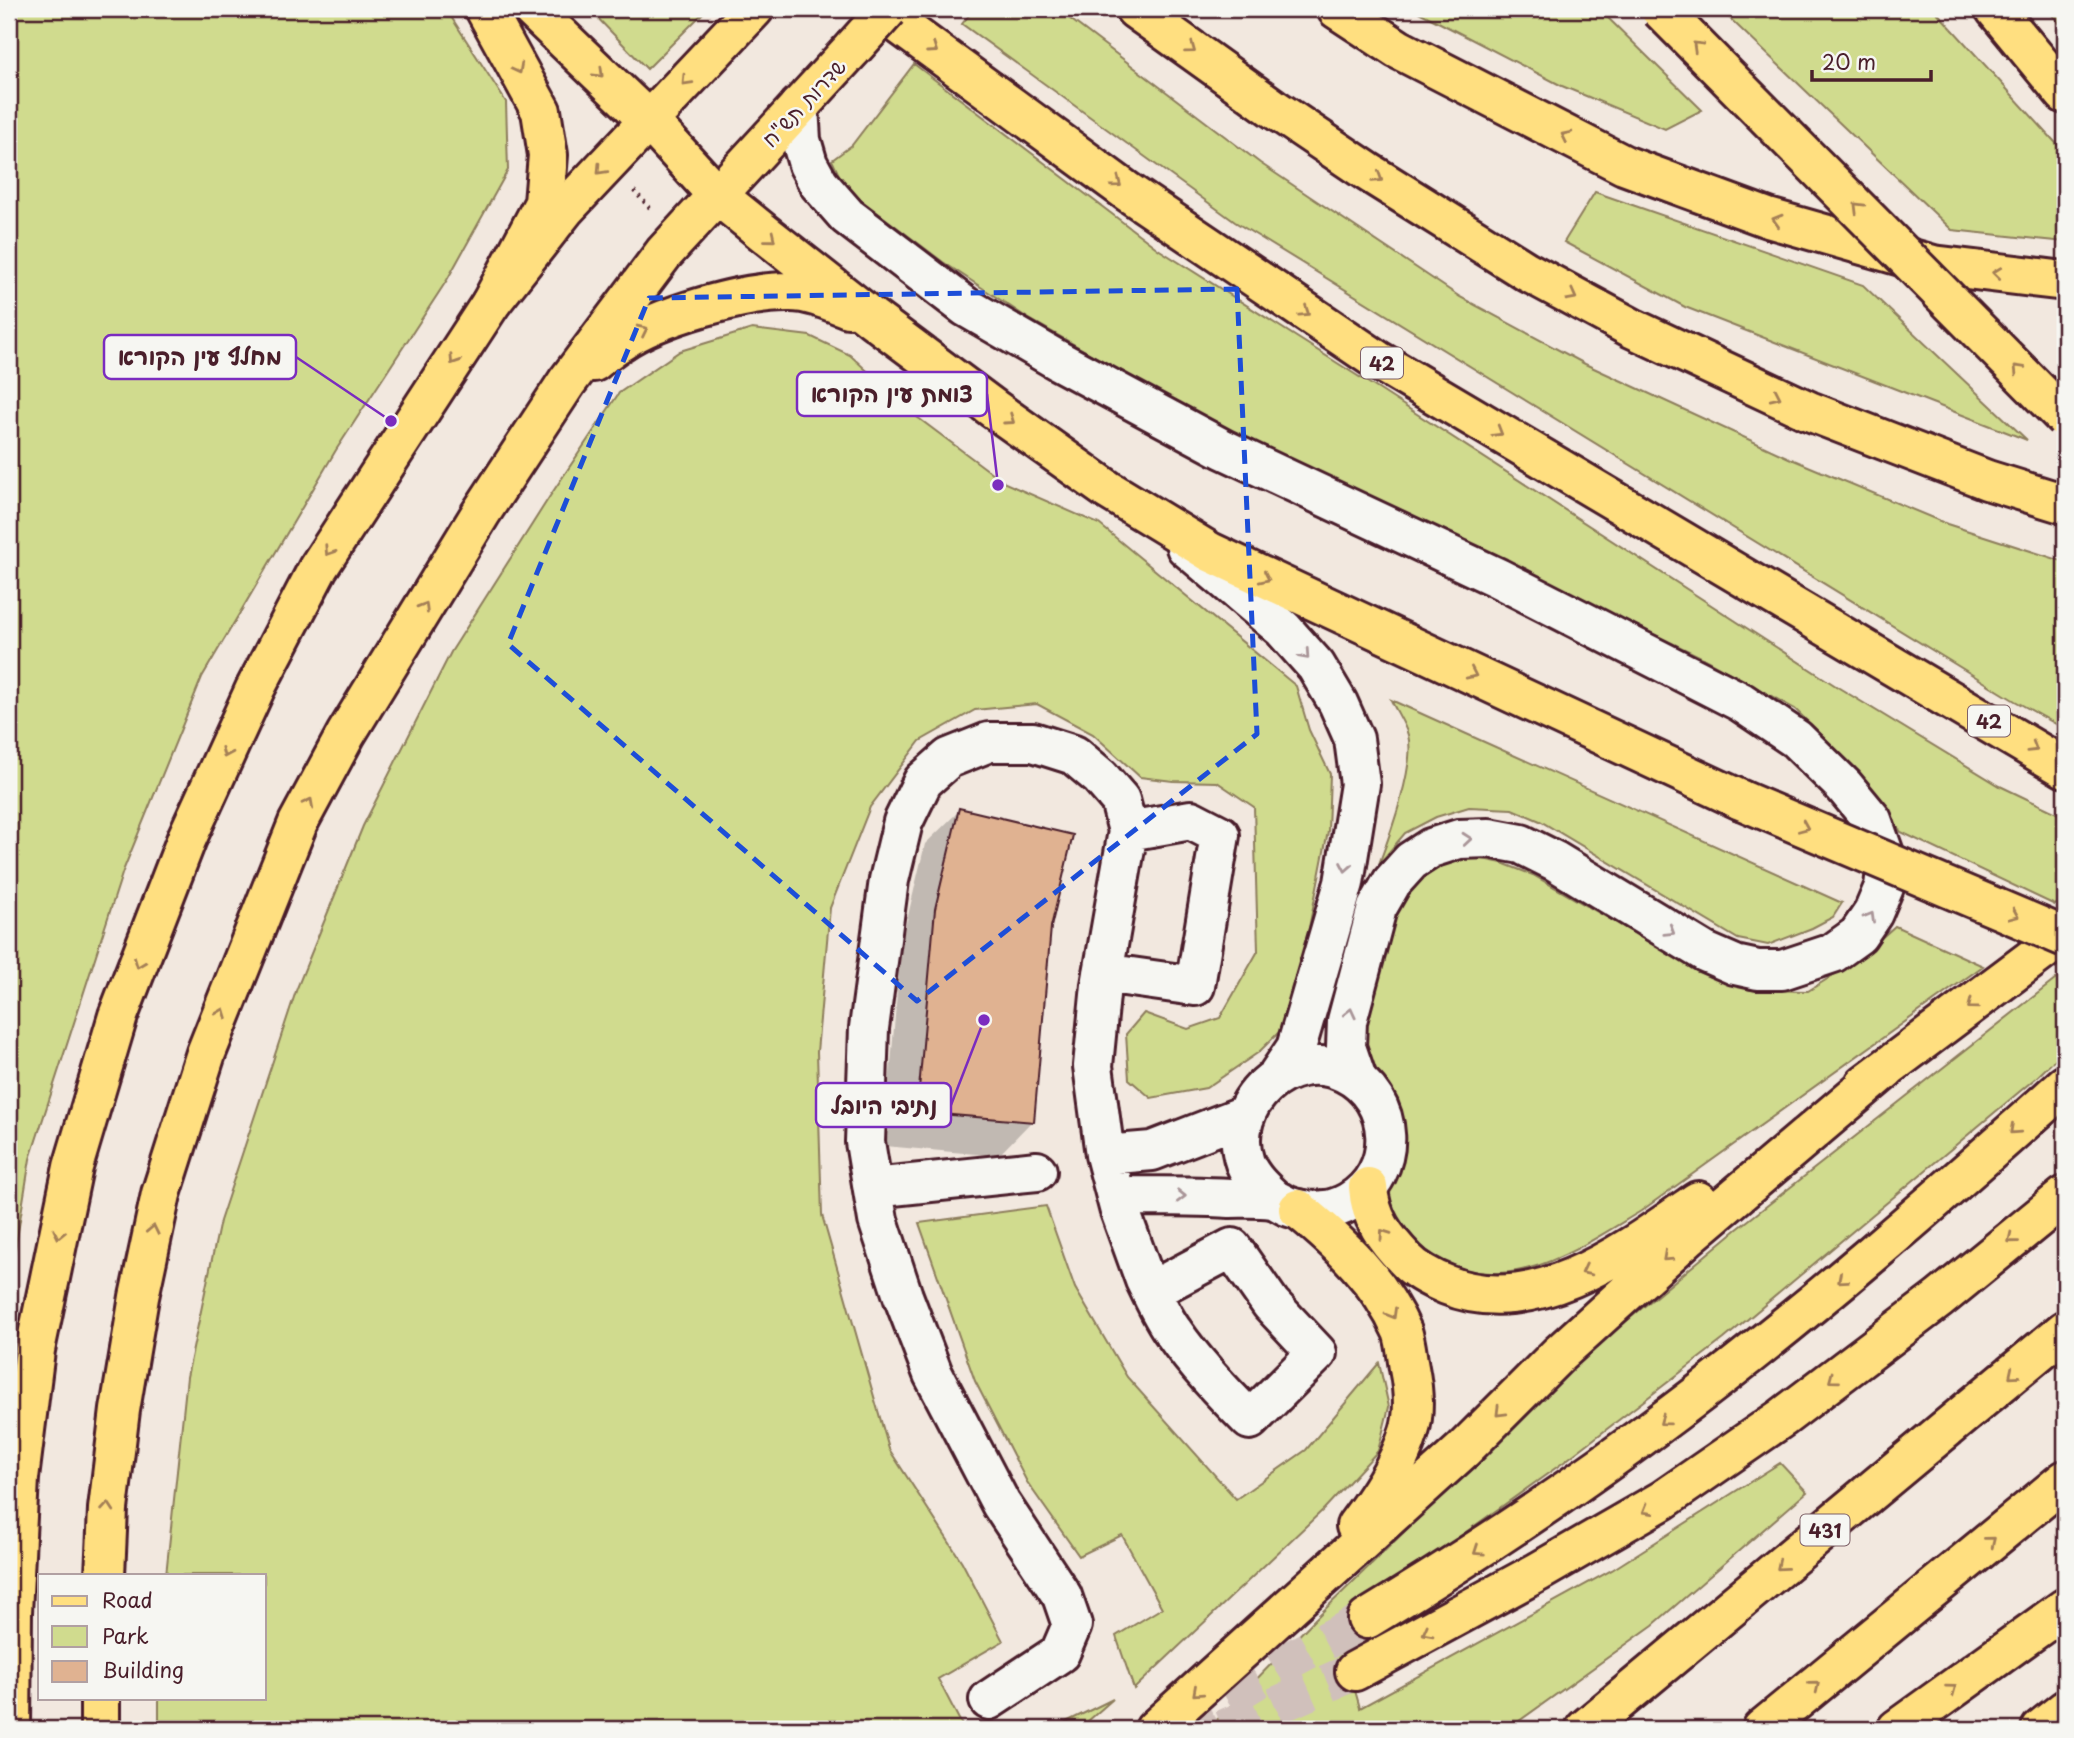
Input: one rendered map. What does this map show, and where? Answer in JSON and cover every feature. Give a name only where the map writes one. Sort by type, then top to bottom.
[{"type":"main road","points":[[485,9],[541,111],[548,155],[544,203],[491,303]]},
{"type":"main road","points":[[532,9],[649,121],[718,195],[872,318],[1004,416],[1108,490],[1210,552],[1741,800],[2065,936]]},
{"type":"main road","points":[[11,1729],[12,1612],[19,1478],[35,1350],[73,1167],[118,1016],[187,838],[255,689],[318,568],[491,303],[565,209],[754,9]]},
{"type":"main road","name":"42","points":[[878,9],[1128,192],[1377,360],[2065,768]]},
{"type":"main road","name":"שדרות תש\"ח","points":[[105,1574],[108,1509],[120,1410],[139,1297],[161,1194],[206,1053],[298,823],[346,734],[481,513],[567,382],[614,317],[679,236],[888,9]]},
{"type":"main road","points":[[1135,9],[1368,172],[1526,271],[1632,328],[1809,411],[1987,480],[2065,503]]},
{"type":"main road","points":[[1337,9],[1398,49],[1530,119],[1637,170],[1768,218],[1933,265],[2065,281]]},
{"type":"main road","points":[[1660,9],[2065,418]]},
{"type":"main road","points":[[1995,9],[2065,94]]},
{"type":"main road","points":[[567,382],[621,341],[660,322],[711,305],[754,295],[792,292],[823,298],[872,318]]},
{"type":"main road","points":[[1368,1187],[1374,1220],[1386,1239],[1414,1268],[1441,1283],[1469,1294],[1497,1295],[1530,1292],[1570,1279],[1629,1249],[1886,1069],[2065,936]]},
{"type":"main road","points":[[1155,1729],[1463,1450],[1589,1327],[1689,1236],[1886,1069]]},
{"type":"main road","points":[[1367,1619],[1462,1562],[1676,1412],[1820,1298],[2065,1085]]},
{"type":"main road","points":[[1355,1671],[1538,1572],[1663,1500],[1792,1410],[1939,1299],[2065,1196]]},
{"type":"main road","points":[[1239,1654],[1342,1544],[1382,1491],[1410,1429],[1413,1388],[1403,1333],[1376,1287],[1338,1242],[1287,1204]]},
{"type":"main road","name":"431","points":[[1585,1729],[2065,1330]]},
{"type":"main road","points":[[1762,1729],[2065,1480]]},
{"type":"main road","points":[[1897,1729],[2065,1608]]},
{"type":"main road","points":[[100,1700],[100,1729]]},
{"type":"main road","points":[[2041,1729],[2065,1710]]},
{"type":"lane","points":[[799,106],[801,140],[808,164],[819,184],[847,216],[966,307],[1059,361],[1223,449],[1487,573],[1741,702],[1796,739],[1844,786],[1872,820],[1887,862],[1884,887],[1873,913],[1858,935],[1833,953],[1810,963],[1782,970],[1758,970],[1735,965],[1705,952],[1555,861],[1521,844],[1489,838],[1469,838],[1431,848],[1411,861],[1392,882],[1377,908],[1347,1021],[1346,1047],[1357,1079]]},
{"type":"lane","points":[[1144,512],[1283,629],[1316,667],[1338,703],[1353,739],[1360,783],[1344,883],[1296,1048],[1277,1076]]},
{"type":"lane","points":[[989,1700],[1060,1653],[1072,1625],[1062,1596],[1001,1504],[933,1374],[877,1220],[865,1142],[869,1028],[889,880],[903,822],[923,781],[949,758],[989,742],[1033,742],[1074,755],[1100,777],[1120,800],[1128,831],[1104,973],[1093,1066],[1105,1155],[1119,1208],[1151,1291],[1172,1331],[1209,1379],[1250,1420],[1317,1353],[1271,1304],[1232,1248],[1151,1291]]},
{"type":"lane","points":[[1104,973],[1195,986],[1220,835],[1191,820],[1128,831]]},
{"type":"lane","points":[[1119,1208],[1128,1196],[1287,1204],[1324,1210],[1348,1203],[1368,1187],[1381,1166],[1387,1143],[1384,1118],[1374,1096],[1357,1079],[1338,1069],[1317,1065],[1296,1068],[1277,1076],[1263,1086],[1245,1115],[1241,1139],[1245,1162],[1257,1184],[1287,1204]]},
{"type":"lane","points":[[1105,1155],[1152,1150],[1245,1115]]},
{"type":"lane","points":[[873,1188],[1037,1171]]},
{"type":"path","points":[[607,164],[679,236]]},
{"type":"highlighted area","points":[[1237,289],[1257,734],[917,1001],[508,644],[649,298]]},
{"type":"green space","points":[[9,9],[446,9],[506,102],[508,170],[447,280],[336,450],[202,677],[123,871],[30,1159],[9,1287]]},
{"type":"green space","points":[[589,9],[707,9],[647,69]]},
{"type":"green space","points":[[974,9],[1057,9],[1260,163],[1460,297],[1585,364],[1789,458],[1947,524],[2065,562],[2065,729],[2015,701],[1235,222],[962,24]]},
{"type":"green space","points":[[1413,9],[1599,9],[1702,110],[1665,129],[1562,86]]},
{"type":"green space","points":[[1720,9],[1934,9],[2065,153],[2065,242],[1952,230]]},
{"type":"green space","points":[[2047,9],[2065,9],[2065,30]]},
{"type":"green space","points":[[914,64],[1158,249],[1839,688],[2000,786],[2065,817],[2065,898],[2055,905],[1901,832],[1855,768],[1795,709],[1699,656],[1201,417],[1026,317],[943,262],[845,188],[832,160],[852,145]]},
{"type":"green space","points":[[1595,192],[1863,285],[2027,440],[1685,307],[1564,242]]},
{"type":"green space","points":[[752,329],[810,336],[850,355],[917,417],[1005,483],[1099,524],[1296,686],[1309,730],[1330,774],[1328,831],[1291,1020],[1259,1052],[1206,1088],[1151,1098],[1129,1079],[1126,1034],[1144,1013],[1188,1029],[1220,1018],[1258,951],[1254,807],[1217,782],[1140,777],[1093,734],[1037,704],[975,710],[920,741],[870,807],[830,908],[817,1052],[822,1215],[889,1449],[962,1562],[1003,1641],[938,1679],[964,1729],[159,1729],[159,1700],[266,1700],[266,1574],[166,1574],[187,1377],[220,1221],[297,988],[363,826],[451,652],[619,393],[680,351]]},
{"type":"green space","points":[[1391,700],[1842,903],[1833,917],[1768,945],[1738,939],[1540,821],[1512,809],[1469,807],[1436,817],[1405,833],[1379,864],[1401,800],[1410,748],[1405,726]]},
{"type":"green space","points":[[1468,856],[1502,863],[1533,875],[1709,976],[1750,990],[1808,991],[1853,963],[1895,926],[1983,966],[1641,1211],[1590,1242],[1537,1266],[1510,1272],[1483,1273],[1455,1266],[1427,1251],[1396,1218],[1390,1196],[1402,1141],[1402,1120],[1394,1096],[1360,1043],[1397,907],[1414,884],[1447,863]]},
{"type":"green space","points":[[2065,972],[2065,1050],[2037,1077],[1724,1339],[1564,1462],[1424,1562],[1353,1607],[1338,1631],[1360,1708],[1612,1570],[1780,1463],[1807,1492],[1653,1625],[1508,1729],[1208,1729],[1315,1619],[1582,1358],[1736,1230]]},
{"type":"green space","points":[[1046,1206],[1075,1288],[1127,1377],[1236,1499],[1306,1450],[1379,1363],[1389,1407],[1378,1451],[1324,1509],[1134,1689],[1116,1636],[1162,1608],[1122,1535],[1079,1556],[1027,1482],[975,1381],[919,1223]]},
{"type":"green space","points":[[1113,1699],[1079,1729],[1052,1729]]},
{"type":"building","points":[[959,808],[1073,835],[1051,927],[1034,1122],[917,1112],[935,909]]},
{"type":"tunnel","points":[[1178,1729],[1284,1663],[1367,1619]]},
{"type":"tunnel","points":[[1223,1729],[1355,1671]]},
{"type":"place","name":"מחלף עין הקורא","points":[[391,421]]},
{"type":"place","name":"צומת עין הקורא","points":[[998,485]]},
{"type":"place","name":"נתיבי היובל","points":[[984,1020]]}]
